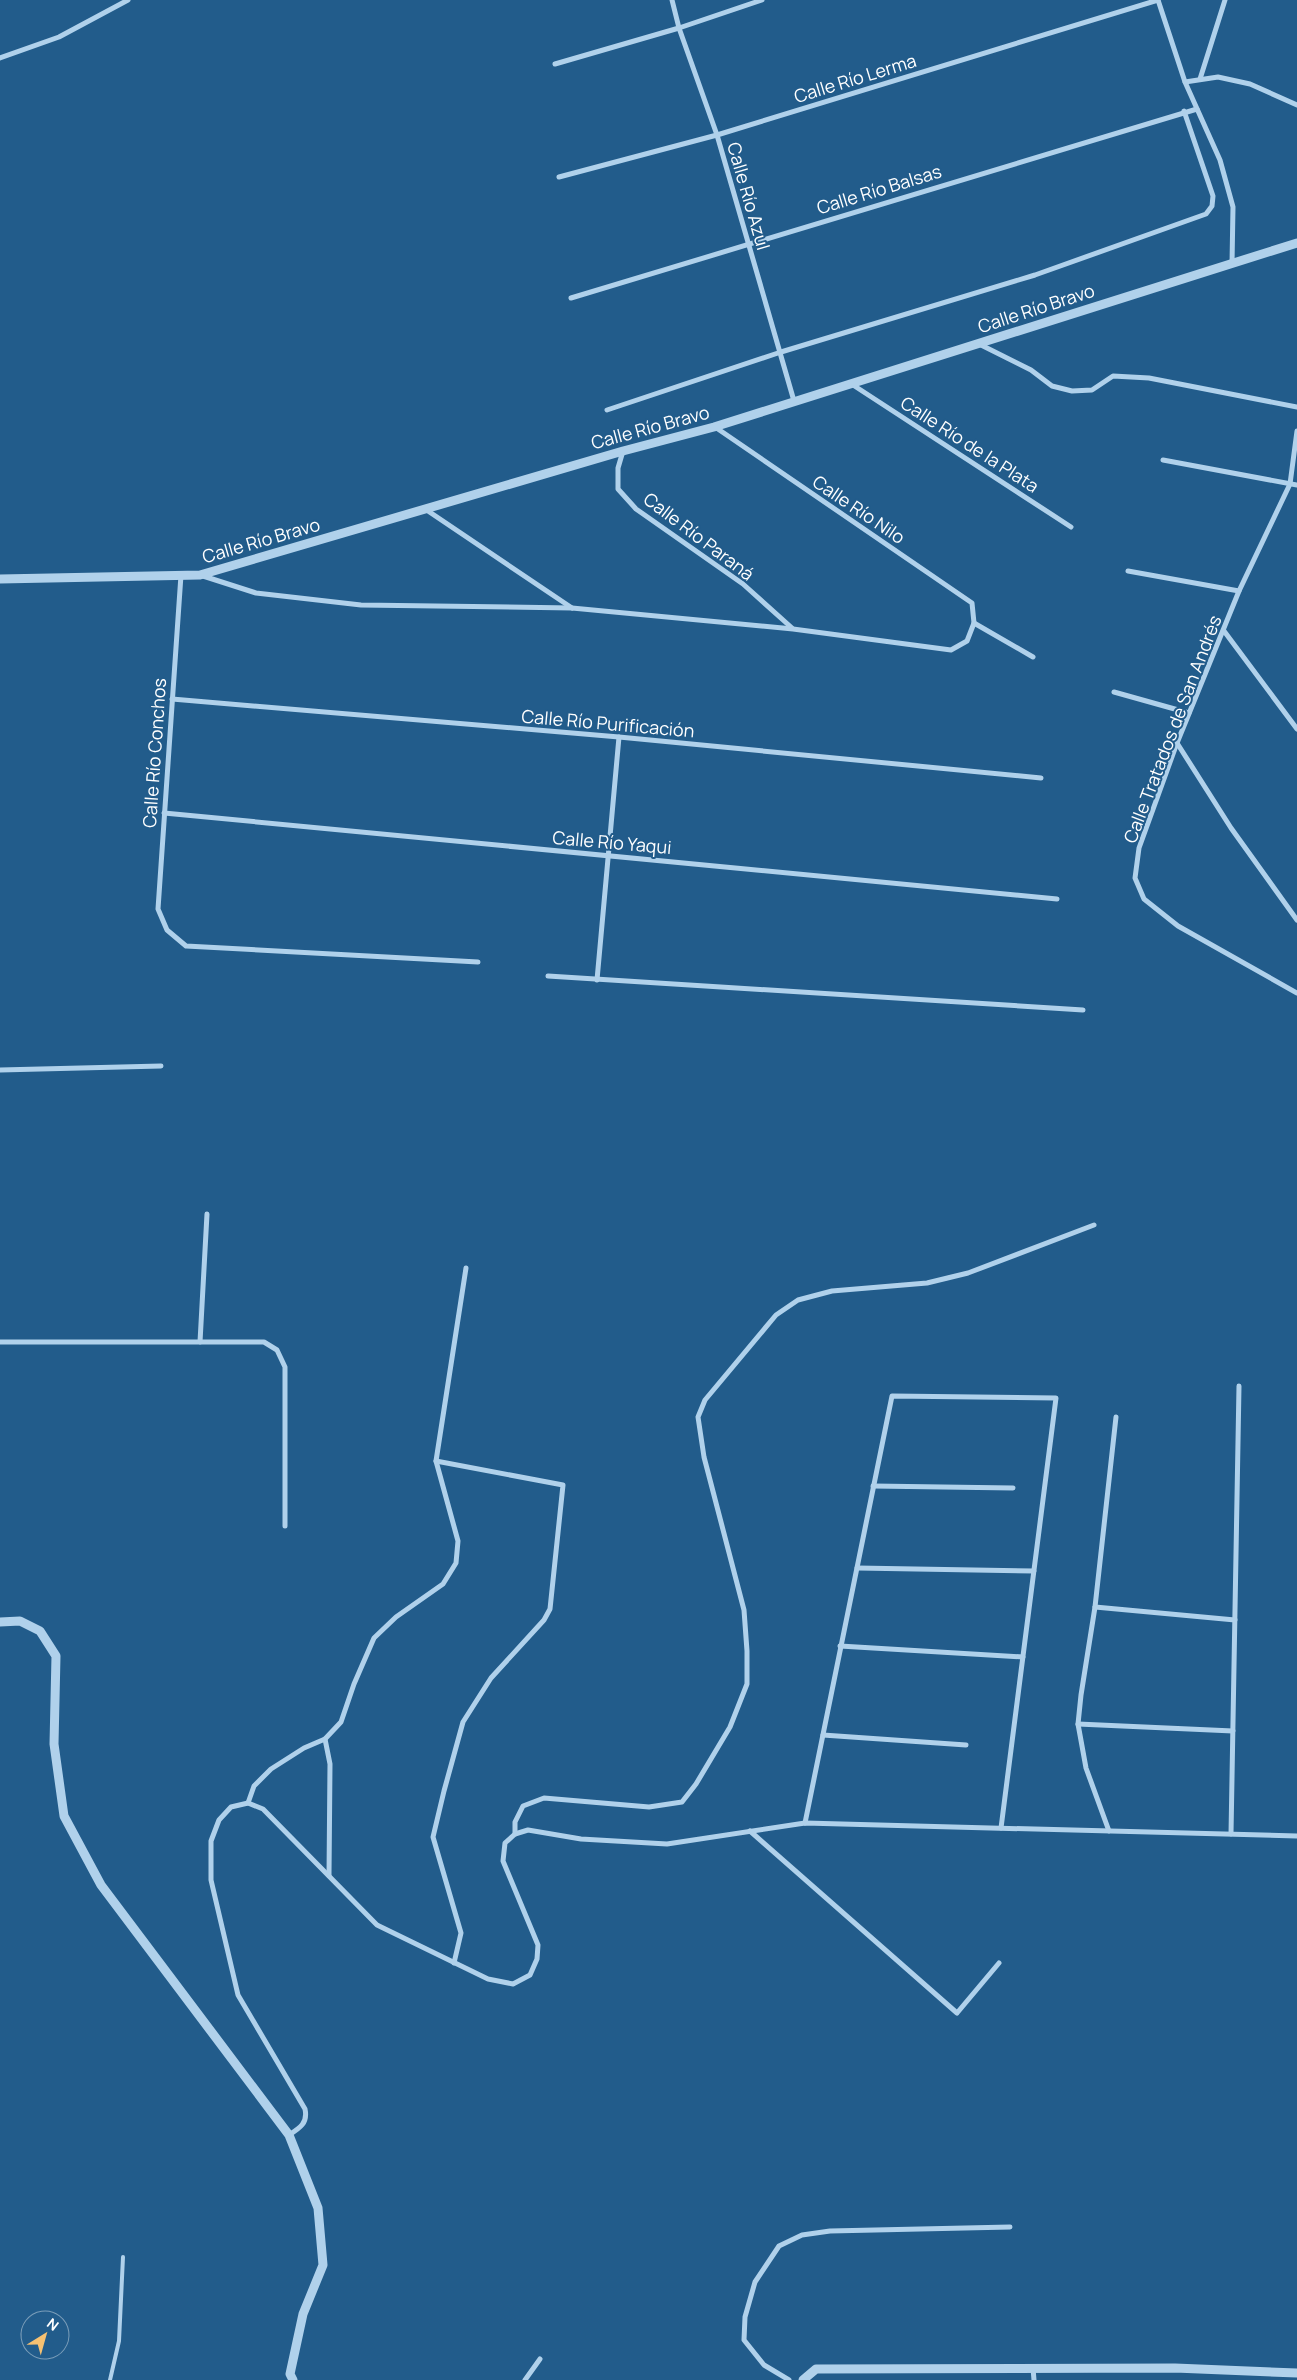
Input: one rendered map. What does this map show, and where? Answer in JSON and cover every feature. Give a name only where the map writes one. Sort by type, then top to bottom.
[{"type":"street","points":[[0,58],[59,37],[128,0]]},
{"type":"street","name":"Calle Río Azul","points":[[672,0],[678,28],[717,135],[794,401]]},
{"type":"street","points":[[555,64],[678,28],[762,0]]},
{"type":"street","points":[[1158,0],[1185,82],[1220,160],[1233,207],[1232,264]]},
{"type":"street","name":"Calle Río Lerma","points":[[559,177],[717,135],[1158,0]]},
{"type":"street","points":[[1200,80],[1226,0]]},
{"type":"street","points":[[1185,82],[1218,77],[1250,84],[1297,105]]},
{"type":"street","name":"Calle Río Balsas","points":[[570,298],[749,242],[1196,108]]},
{"type":"street","name":"Calle Río Bravo","points":[[607,410],[780,352],[1035,275],[1206,214],[1212,206],[1213,196],[1184,112]]},
{"type":"street","name":"Calle Río Bravo","points":[[0,579],[200,575],[853,385],[1297,243]]},
{"type":"street","points":[[978,344],[1032,370],[1052,386],[1072,391],[1092,390],[1113,376],[1149,378],[1297,407]]},
{"type":"street","name":"Calle Río de la Plata","points":[[853,385],[1072,526]]},
{"type":"street","name":"Calle Río Nilo","points":[[714,427],[972,603],[974,622]]},
{"type":"street","name":"Calle Tratados de San Andrés","points":[[1297,431],[1290,484],[1239,591],[1177,743],[1139,848],[1135,878],[1144,899],[1178,926],[1297,993]]},
{"type":"street","name":"Calle Río Paraná","points":[[623,451],[618,468],[618,489],[636,509],[743,584],[793,629]]},
{"type":"street","points":[[1163,460],[1297,485]]},
{"type":"street","points":[[425,509],[572,608]]},
{"type":"street","points":[[1128,571],[1239,591]]},
{"type":"street","name":"Calle Río Conchos","points":[[180,575],[158,909],[167,930],[186,946],[478,962]]},
{"type":"street","points":[[200,575],[256,593],[361,604],[572,608],[793,629],[951,650],[967,642],[974,622],[1033,657]]},
{"type":"street","points":[[1224,631],[1297,729]]},
{"type":"street","points":[[1114,692],[1189,713]]},
{"type":"street","name":"Calle Río Purificación","points":[[172,699],[619,737],[1041,778]]},
{"type":"street","points":[[597,980],[610,856],[619,737]]},
{"type":"street","points":[[1177,743],[1231,828],[1297,920]]},
{"type":"street","name":"Calle Río Yaqui","points":[[164,813],[1057,899]]},
{"type":"street","points":[[548,976],[1083,1010]]},
{"type":"street","points":[[0,1070],[162,1066]]},
{"type":"street","points":[[200,1342],[207,1214]]},
{"type":"street","points":[[515,1834],[515,1822],[523,1806],[544,1798],[649,1808],[682,1802],[696,1784],[730,1727],[747,1684],[744,1610],[704,1457],[698,1417],[705,1400],[776,1315],[798,1300],[832,1291],[927,1282],[968,1273],[1094,1225]]},
{"type":"street","points":[[248,1803],[254,1786],[270,1769],[304,1748],[326,1739],[341,1722],[374,1638],[396,1617],[443,1584],[456,1563],[458,1541],[436,1461],[466,1268]]},
{"type":"street","points":[[0,1342],[264,1342],[277,1350],[285,1367],[285,1526]]},
{"type":"street","points":[[1231,1834],[1240,1386]]},
{"type":"street","points":[[805,1823],[892,1396],[1056,1398],[1001,1828]]},
{"type":"street","points":[[1109,1831],[1086,1768],[1078,1724],[1095,1607],[1116,1417]]},
{"type":"street","points":[[436,1461],[563,1485],[550,1609],[544,1620],[491,1678],[463,1722],[433,1837],[461,1933],[454,1962]]},
{"type":"street","points":[[873,1486],[1013,1488]]},
{"type":"street","points":[[857,1568],[1034,1570]]},
{"type":"street","points":[[1095,1607],[1235,1620]]},
{"type":"street","points":[[0,1622],[20,1621],[40,1631],[56,1656],[54,1744],[64,1816],[101,1885],[289,2135],[318,2208],[323,2265],[302,2314],[290,2374],[293,2380]]},
{"type":"street","points":[[840,1646],[1023,1657]]},
{"type":"street","points":[[1078,1724],[1233,1731]]},
{"type":"street","points":[[823,1735],[966,1745]]},
{"type":"street","points":[[326,1739],[330,1764],[329,1876]]},
{"type":"street","points":[[289,2135],[302,2127],[307,2117],[305,2109],[238,1995],[211,1880],[211,1842],[219,1820],[231,1807],[248,1803],[263,1809],[376,1925],[488,1980],[513,1984],[530,1975],[537,1959],[538,1945],[503,1861],[505,1843],[515,1834],[528,1830],[581,1838],[667,1844],[805,1823],[1297,1836]]},
{"type":"street","points":[[750,1831],[957,2012],[999,1963]]},
{"type":"street","points":[[789,2380],[764,2365],[744,2340],[745,2317],[755,2282],[779,2246],[802,2235],[830,2231],[1010,2228]]},
{"type":"street","points":[[526,2380],[540,2359]]},
{"type":"street","points":[[1033,2368],[1034,2380]]},
{"type":"street","points":[[802,2380],[816,2369],[1175,2368],[1297,2373]]},
{"type":"lane","points":[[110,2380],[119,2342],[123,2257]]}]
